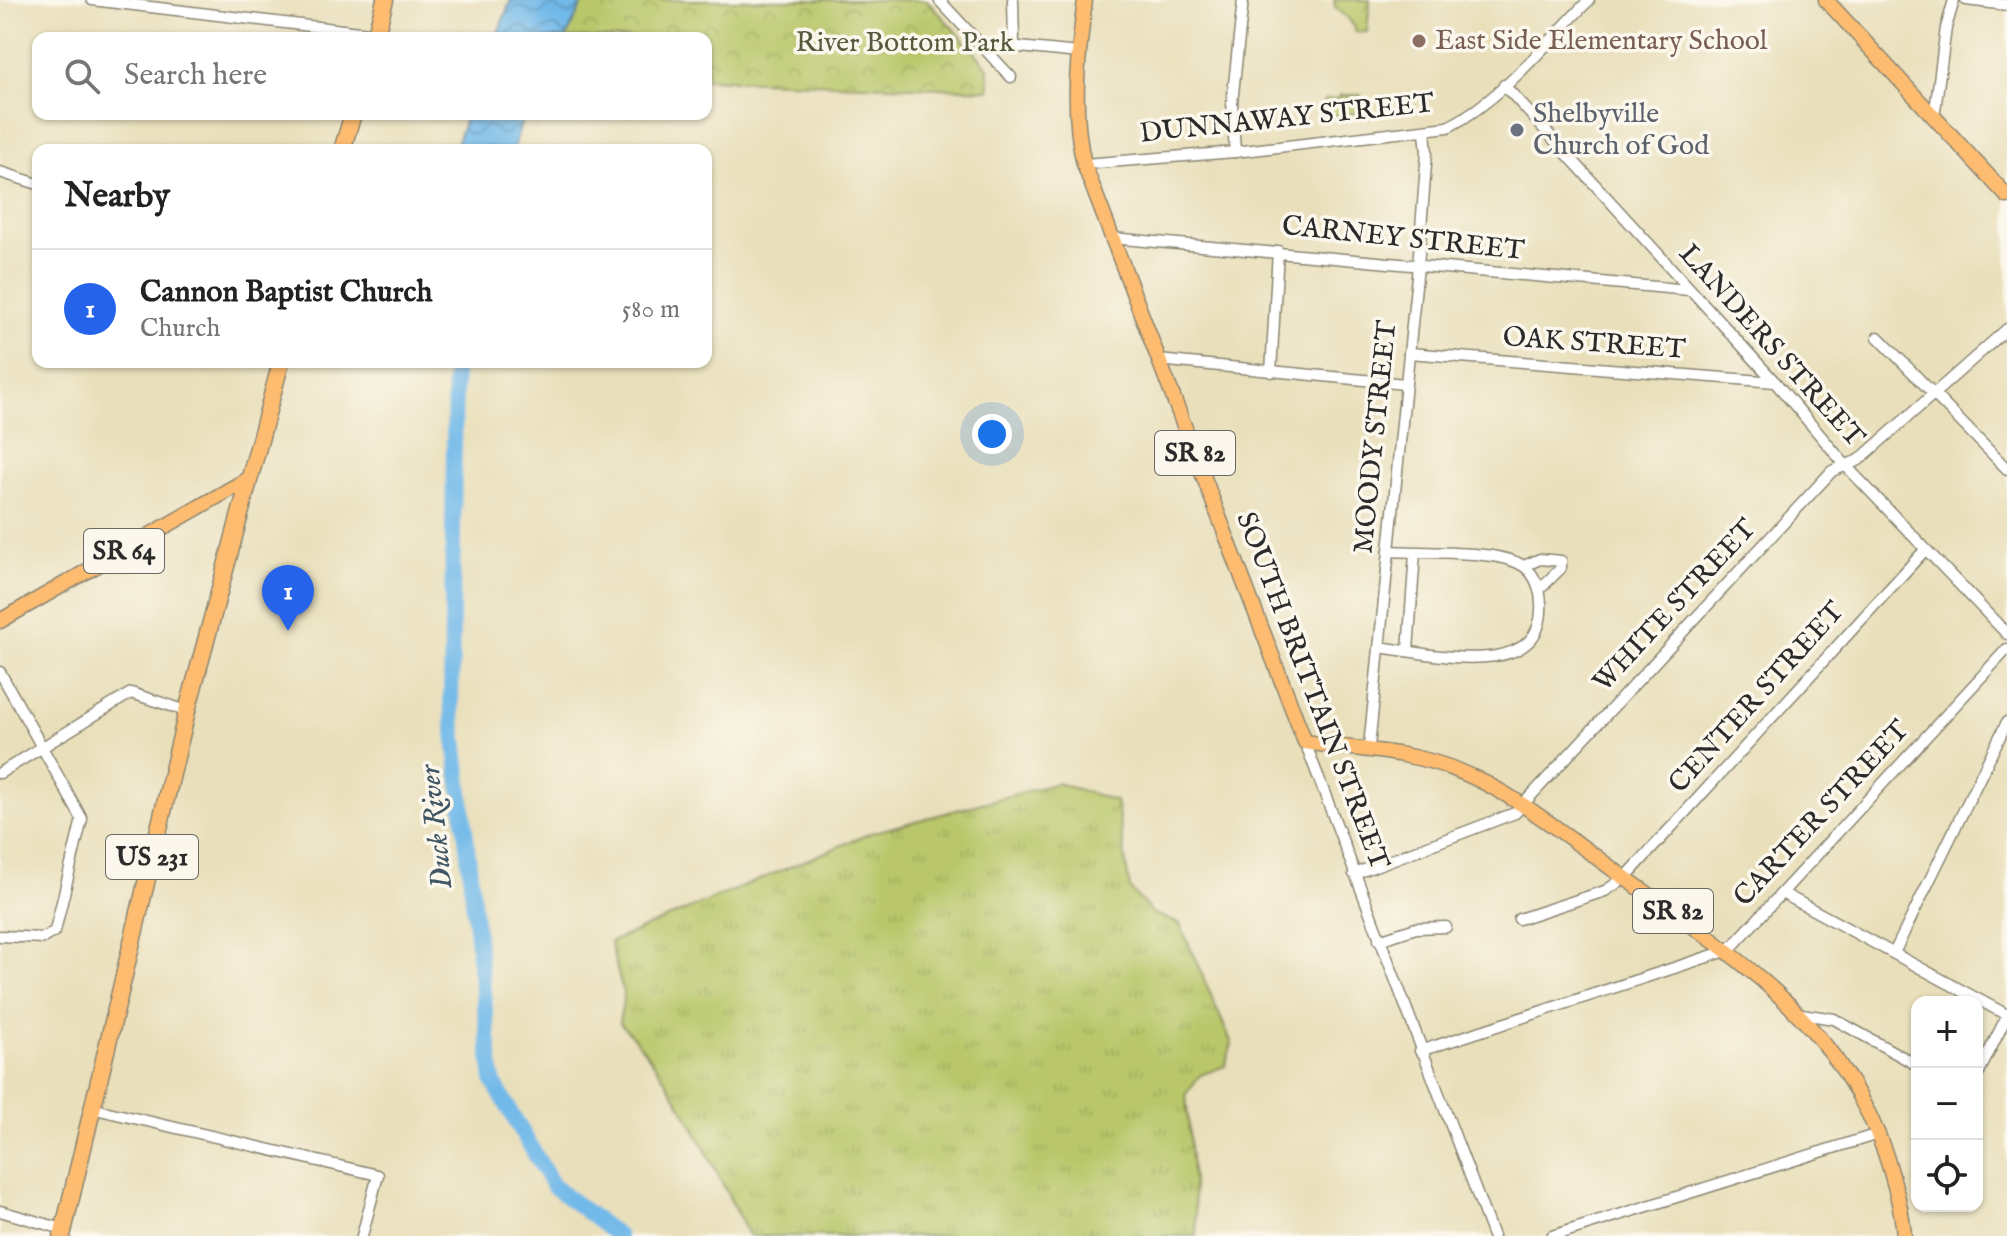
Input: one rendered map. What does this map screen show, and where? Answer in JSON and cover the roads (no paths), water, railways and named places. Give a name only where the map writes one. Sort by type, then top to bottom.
[{"type":"highway","points":[[376,32],[385,0]]},
{"type":"highway","points":[[344,144],[351,120]]},
{"type":"highway","name":"US 231","points":[[62,1232],[187,711],[279,368]]},
{"type":"main road","name":"SR 82","points":[[1084,164],[1076,114],[1085,0]]},
{"type":"main road","points":[[1826,0],[2007,196]]},
{"type":"main road","name":"SOUTH BRITTAIN STREET","points":[[1084,164],[1305,742]]},
{"type":"main road","name":"SR 64","points":[[0,621],[248,479]]},
{"type":"main road","name":"SR 82","points":[[1305,742],[1406,753],[1454,769],[1523,805],[1729,950],[1802,1014],[1845,1072],[1878,1134],[1892,1173],[1904,1236]]},
{"type":"street","points":[[92,0],[344,32]]},
{"type":"street","points":[[939,0],[1011,77]]},
{"type":"street","points":[[1013,0],[1014,45]]},
{"type":"street","points":[[1235,152],[1232,103],[1243,0]]},
{"type":"street","name":"DUNNAWAY STREET","points":[[1084,164],[1425,132],[1460,121],[1504,85],[1589,0]]},
{"type":"street","points":[[1934,118],[1946,28],[1954,0]]},
{"type":"street","points":[[1966,0],[2007,5]]},
{"type":"street","points":[[980,43],[1079,53]]},
{"type":"street","name":"LANDERS STREET","points":[[1504,85],[1775,382],[1847,467],[2007,634]]},
{"type":"street","name":"MOODY STREET","points":[[1369,747],[1418,266],[1427,152],[1425,132]]},
{"type":"street","points":[[0,173],[32,182]]},
{"type":"street","name":"CARNEY STREET","points":[[1112,238],[1689,290]]},
{"type":"street","points":[[1271,372],[1278,251]]},
{"type":"street","name":"WHITE STREET","points":[[1354,874],[1498,822],[1523,805],[1832,471],[1847,467],[2007,329]]},
{"type":"street","points":[[1878,337],[1935,391],[2007,469]]},
{"type":"street","name":"OAK STREET","points":[[1409,353],[1775,382]]},
{"type":"street","points":[[1158,360],[1405,384]]},
{"type":"street","name":"CENTER STREET","points":[[1625,878],[1925,550]]},
{"type":"street","points":[[1379,647],[1497,658],[1519,652],[1535,635],[1539,625],[1540,589],[1524,566],[1506,558],[1389,551]]},
{"type":"street","points":[[1408,651],[1415,553]]},
{"type":"street","points":[[1524,566],[1540,559],[1561,561],[1561,568],[1540,589]]},
{"type":"street","name":"CARTER STREET","points":[[1420,1051],[1729,950],[2007,649]]},
{"type":"street","points":[[0,672],[45,747],[82,819],[55,931],[43,938],[0,936]]},
{"type":"street","points":[[0,773],[131,693],[187,711]]},
{"type":"street","points":[[1894,953],[2007,722]]},
{"type":"street","name":"SOUTH BRITTAIN STREET","points":[[1305,742],[1420,1051],[1493,1236]]},
{"type":"street","points":[[1519,919],[1605,891],[1625,878]]},
{"type":"street","points":[[1782,893],[2007,1015],[1981,1068]]},
{"type":"street","points":[[1379,940],[1416,928],[1446,927]]},
{"type":"street","points":[[1802,1014],[1834,1019],[1911,1062]]},
{"type":"street","points":[[91,1108],[378,1175],[362,1236]]},
{"type":"street","points":[[1552,1236],[1878,1134]]},
{"type":"street","points":[[0,1211],[62,1232]]},
{"type":"water","points":[[511,0],[584,0],[569,32],[498,32]]},
{"type":"water","points":[[465,120],[522,120],[515,144],[456,144]]},
{"type":"waterway","name":"Duck River","points":[[455,368],[451,702],[493,1081],[553,1186],[618,1236]]},
{"type":"place","name":"East Side Elementary School","points":[[1419,41]]},
{"type":"place","name":"Shelbyville Church of God","points":[[1517,130]]},
{"type":"place","name":"Cannon Baptist Church","points":[[288,631]]},
{"type":"park label","name":"River Bottom Park","points":[[905,43]]}]
